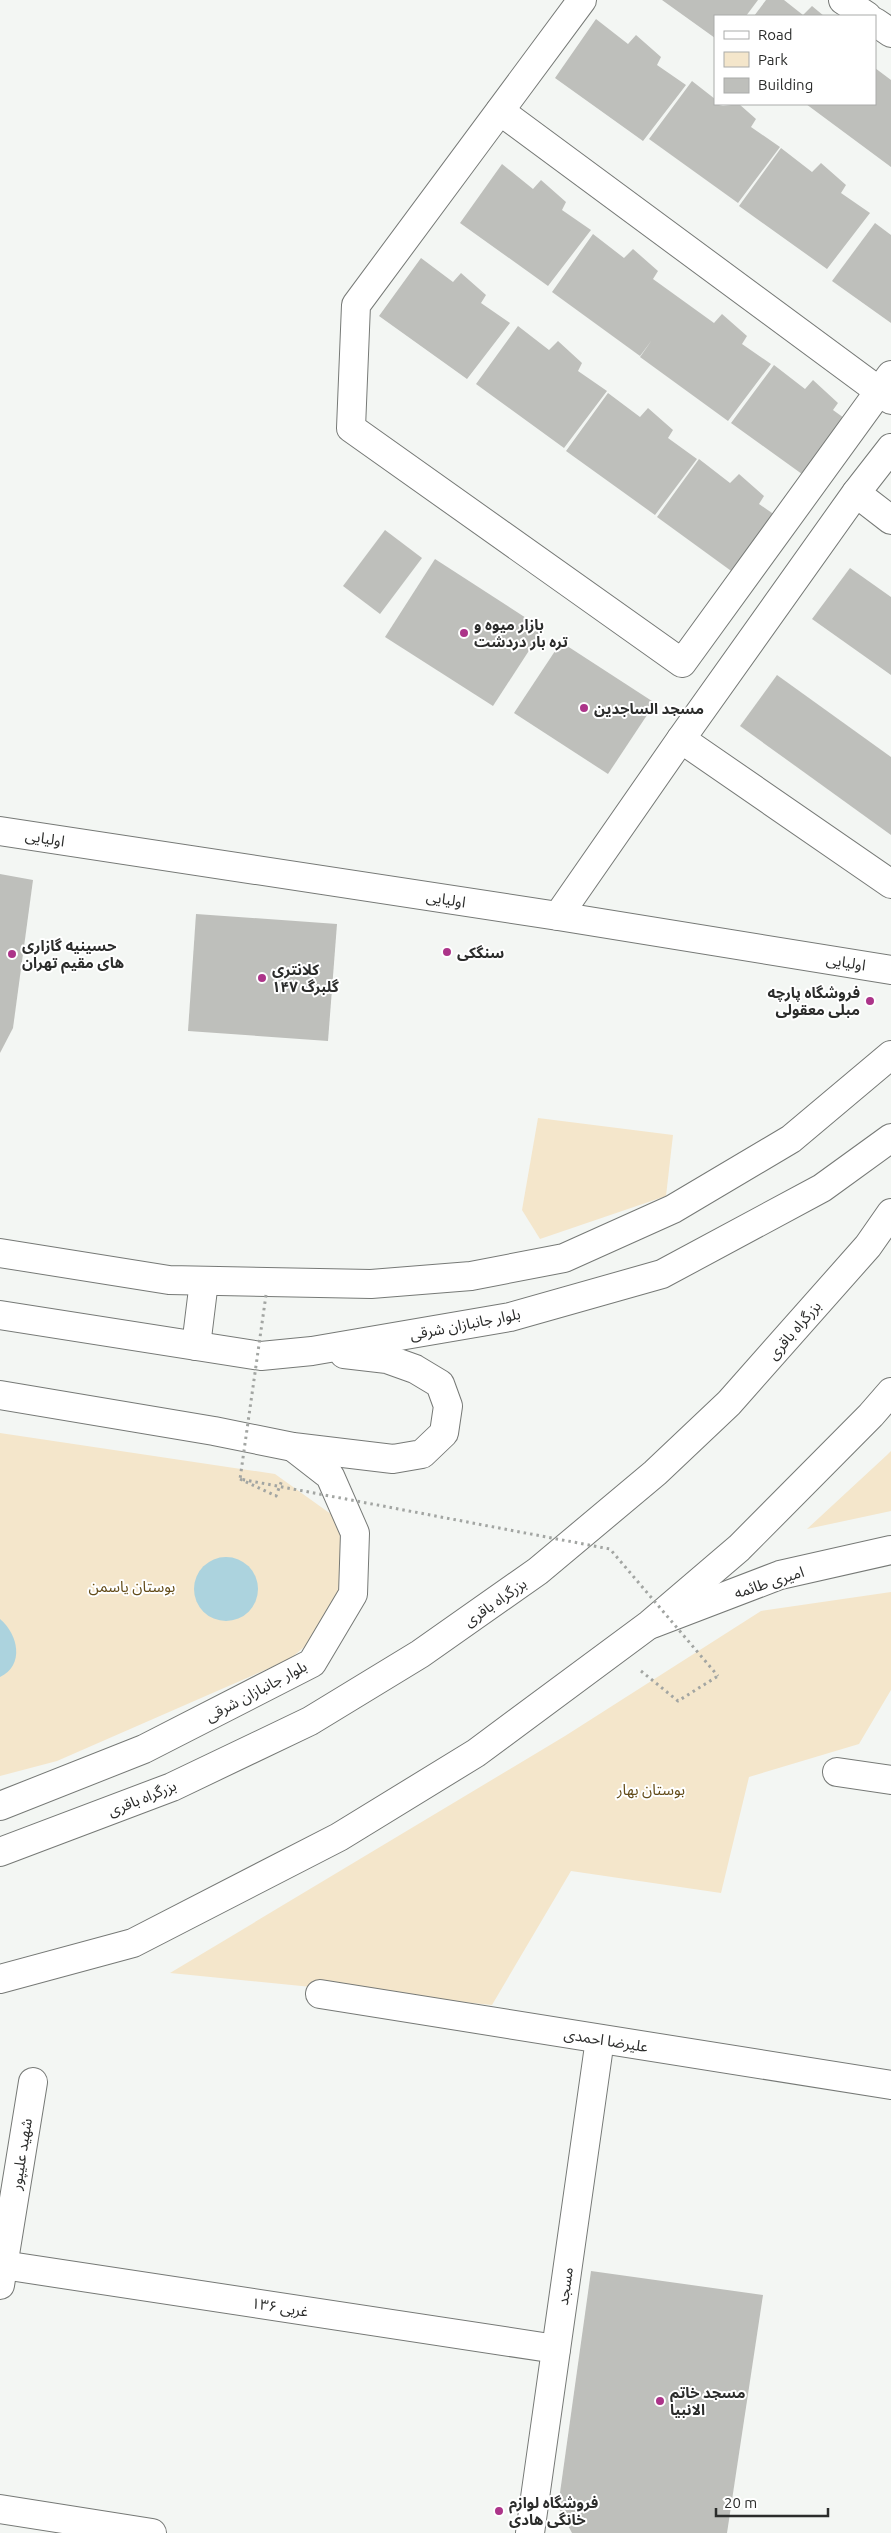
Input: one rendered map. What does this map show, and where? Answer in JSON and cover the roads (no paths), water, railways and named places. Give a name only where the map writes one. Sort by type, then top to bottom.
[{"type":"main road","points":[[500,111],[887,389],[682,662],[351,428],[356,305],[582,0]]},
{"type":"main road","points":[[844,0],[866,15]]},
{"type":"main road","points":[[876,23],[891,33]]},
{"type":"main road","points":[[558,916],[856,493],[891,448]]},
{"type":"main road","points":[[856,493],[891,520]]},
{"type":"main road","points":[[681,739],[891,884]]},
{"type":"main road","name":"اولیایی","points":[[0,831],[558,916],[891,970]]},
{"type":"main road","points":[[0,1253],[169,1280],[371,1284],[471,1276],[564,1258],[673,1209],[791,1139],[891,1054]]},
{"type":"main road","name":"بلوار جانبازان شرقی","points":[[0,1315],[261,1356],[312,1351],[510,1317],[662,1274],[822,1188],[891,1138]]},
{"type":"main road","name":"بزرگراه باقری","points":[[0,1852],[172,1787],[310,1721],[420,1654],[538,1571],[655,1472],[729,1402],[868,1246],[891,1212]]},
{"type":"main road","points":[[196,1346],[204,1281]]},
{"type":"main road","points":[[293,1447],[393,1459],[422,1454],[444,1432],[448,1406],[440,1384],[416,1369],[387,1359],[312,1351]]},
{"type":"main road","points":[[0,1979],[133,1942],[339,1837],[476,1752],[650,1624],[739,1548],[871,1415],[891,1392]]},
{"type":"main road","name":"بلوار جانبازان شرقی","points":[[0,1395],[214,1431],[293,1447],[330,1476],[355,1533],[353,1594],[312,1662],[144,1749],[0,1806]]},
{"type":"main road","name":"امیری طائمه","points":[[650,1624],[780,1575],[891,1550]]},
{"type":"main road","points":[[837,1772],[891,1780]]},
{"type":"main road","name":"علیرضا احمدی","points":[[320,1994],[891,2085]]},
{"type":"main road","name":"مسجد","points":[[530,2533],[600,2039]]},
{"type":"main road","name":"شهید علیپور","points":[[2,2275],[8,2184],[33,2082]]},
{"type":"main road","name":"۱۳۶ غربی","points":[[2,2275],[556,2349]]},
{"type":"main road","points":[[0,2509],[152,2533]]},
{"type":"water","points":[[226,1557],[244,1563],[252,1571],[258,1589],[252,1607],[244,1615],[226,1621],[208,1615],[200,1607],[194,1589],[200,1571],[208,1563]]},
{"type":"water","points":[[0,1619],[6,1625],[15,1641],[16,1657],[8,1672],[0,1677]]},
{"type":"place","name":"بازار میوه و تره بار دردشت","points":[[464,633]]},
{"type":"place","name":"مسجد الساجدین","points":[[584,708]]},
{"type":"place","name":"سنگکی","points":[[447,952]]},
{"type":"place","name":"حسینیه گازاری های مقیم تهران","points":[[12,954]]},
{"type":"place","name":"کلانتری ۱۴۷ گلبرگ","points":[[262,978]]},
{"type":"place","name":"فروشگاه پارچه مبلی معقولی","points":[[870,1001]]},
{"type":"place","name":"مسجد خاتم الانبیا","points":[[660,2401]]},
{"type":"place","name":"فروشگاه لوازم خانگی هادی","points":[[499,2511]]},
{"type":"park label","name":"بوستان یاسمن","points":[[132,1586]]},
{"type":"park label","name":"بوستان بهار","points":[[651,1789]]}]
